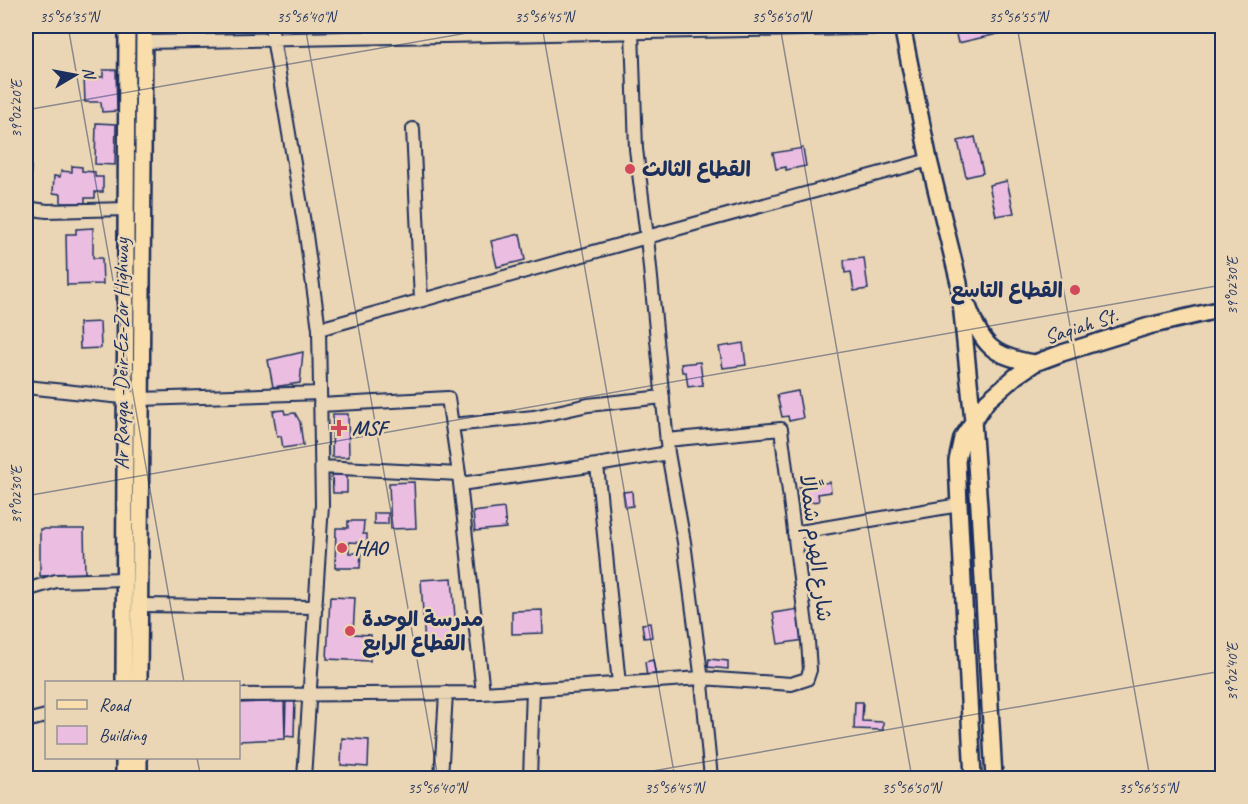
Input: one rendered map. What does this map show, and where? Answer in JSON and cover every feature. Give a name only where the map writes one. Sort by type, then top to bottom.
[{"type":"main road","name":"Ar Raqqa -Deir-Ez-Zor Highway","points":[[127,26],[127,208],[140,605],[140,681]]},
{"type":"main road","name":"Ar Raqqa -Deir-Ez-Zor Highway","points":[[124,681],[125,579],[144,26]]},
{"type":"main road","points":[[902,26],[929,160],[959,283],[975,326],[987,344],[998,354],[1012,360],[1035,363]]},
{"type":"main road","points":[[959,283],[973,421],[994,778]]},
{"type":"main road","name":"Saqiah St.","points":[[973,778],[957,461],[962,438],[987,401],[1035,363],[1149,326],[1222,309]]},
{"type":"main road","points":[[124,759],[124,778]]},
{"type":"main road","points":[[139,759],[139,778]]},
{"type":"street","points":[[271,26],[306,235],[319,329],[322,505],[304,778]]},
{"type":"street","points":[[144,42],[632,31],[660,28],[902,26]]},
{"type":"street","points":[[632,31],[636,149],[647,237],[667,447],[684,542],[711,778]]},
{"type":"street","points":[[413,129],[421,300]]},
{"type":"street","points":[[319,329],[929,160]]},
{"type":"street","points":[[26,208],[47,212],[127,208]]},
{"type":"street","points":[[26,387],[133,398],[448,399],[483,693]]},
{"type":"street","points":[[452,425],[534,417],[588,405],[663,397]]},
{"type":"street","name":"شارع الهرم شمالًا","points":[[667,447],[781,429],[810,670],[807,679],[791,684],[701,678]]},
{"type":"street","points":[[322,467],[459,479],[597,465],[667,447]]},
{"type":"street","points":[[597,465],[619,684]]},
{"type":"street","points":[[794,532],[959,505]]},
{"type":"street","points":[[26,590],[56,581],[125,579]]},
{"type":"street","points":[[140,605],[316,607]]},
{"type":"street","points":[[240,695],[483,693],[701,678]]},
{"type":"street","points":[[530,778],[533,689]]},
{"type":"street","points":[[441,778],[446,693]]},
{"type":"street","points":[[26,721],[45,716]]},
{"type":"building","points":[[954,26],[1010,26],[1011,31],[958,43]]},
{"type":"building","points":[[103,70],[116,70],[117,111],[102,112],[101,102],[85,102],[84,77],[103,77]]},
{"type":"building","points":[[96,123],[116,124],[115,165],[95,164]]},
{"type":"building","points":[[975,137],[983,173],[966,177],[958,141]]},
{"type":"building","points":[[803,148],[806,166],[786,170],[786,167],[776,169],[773,153]]},
{"type":"building","points":[[26,166],[31,166],[30,190],[26,190]]},
{"type":"building","points":[[72,166],[82,167],[82,171],[95,172],[95,177],[103,177],[103,192],[95,192],[95,198],[85,198],[85,203],[61,203],[61,194],[53,193],[54,176],[60,177],[61,171],[72,172]]},
{"type":"building","points":[[1007,181],[1014,213],[996,216],[989,185]]},
{"type":"building","points":[[93,228],[93,258],[102,258],[103,284],[67,285],[66,234],[76,234],[76,229]]},
{"type":"building","points":[[520,234],[525,260],[497,267],[491,241]]},
{"type":"building","points":[[864,258],[868,289],[854,291],[851,272],[845,273],[844,260]]},
{"type":"building","points":[[100,322],[101,348],[80,349],[79,323]]},
{"type":"building","points":[[743,343],[746,365],[723,368],[719,347]]},
{"type":"building","points":[[303,352],[300,383],[273,387],[268,360]]},
{"type":"building","points":[[700,362],[703,385],[688,387],[686,372],[682,372],[681,364]]},
{"type":"building","points":[[798,391],[803,418],[789,421],[788,416],[782,417],[777,395]]},
{"type":"building","points":[[284,410],[285,414],[295,413],[300,422],[303,445],[283,448],[281,436],[277,437],[273,411]]},
{"type":"building","points":[[333,414],[348,414],[349,457],[332,457]]},
{"type":"building","points":[[332,475],[347,475],[347,493],[333,493]]},
{"type":"building","points":[[414,482],[416,528],[391,529],[389,483]]},
{"type":"building","points":[[830,482],[831,492],[818,494],[819,501],[802,503],[799,487]]},
{"type":"building","points":[[632,491],[633,506],[625,507],[623,492]]},
{"type":"building","points":[[504,508],[506,528],[475,531],[473,512]]},
{"type":"building","points":[[374,513],[388,513],[388,524],[374,524]]},
{"type":"building","name":"HAO","points":[[348,521],[364,521],[363,534],[367,534],[367,543],[349,542],[349,553],[361,553],[360,568],[335,568],[336,528],[348,528]]},
{"type":"building","points":[[40,529],[84,529],[85,575],[40,576]]},
{"type":"building","points":[[452,578],[457,644],[425,646],[421,580]]},
{"type":"building","points":[[330,597],[355,598],[353,634],[371,635],[370,661],[327,659]]},
{"type":"building","points":[[799,609],[804,640],[778,644],[773,613]]},
{"type":"building","points":[[542,610],[543,633],[512,634],[512,611]]},
{"type":"building","points":[[650,623],[652,637],[644,638],[642,624]]},
{"type":"building","points":[[709,659],[728,661],[728,669],[708,667]]},
{"type":"building","points":[[653,660],[656,676],[647,677],[645,662]]},
{"type":"building","points":[[286,697],[295,697],[294,737],[285,736]]},
{"type":"building","points":[[284,701],[285,739],[240,741],[240,703]]},
{"type":"building","points":[[855,702],[863,702],[862,721],[883,722],[883,730],[854,729]]},
{"type":"building","points":[[342,738],[369,740],[368,767],[341,765]]},
{"type":"place","name":"القطاع الثالث","points":[[630,169]]},
{"type":"place","name":"القطاع التاسع","points":[[1075,290]]},
{"type":"place","name":"MSF","points":[[339,428]]},
{"type":"place","name":"HAO","points":[[342,548]]},
{"type":"place","name":"مدرسة الوحدة القطاع الرابع","points":[[350,631]]}]
